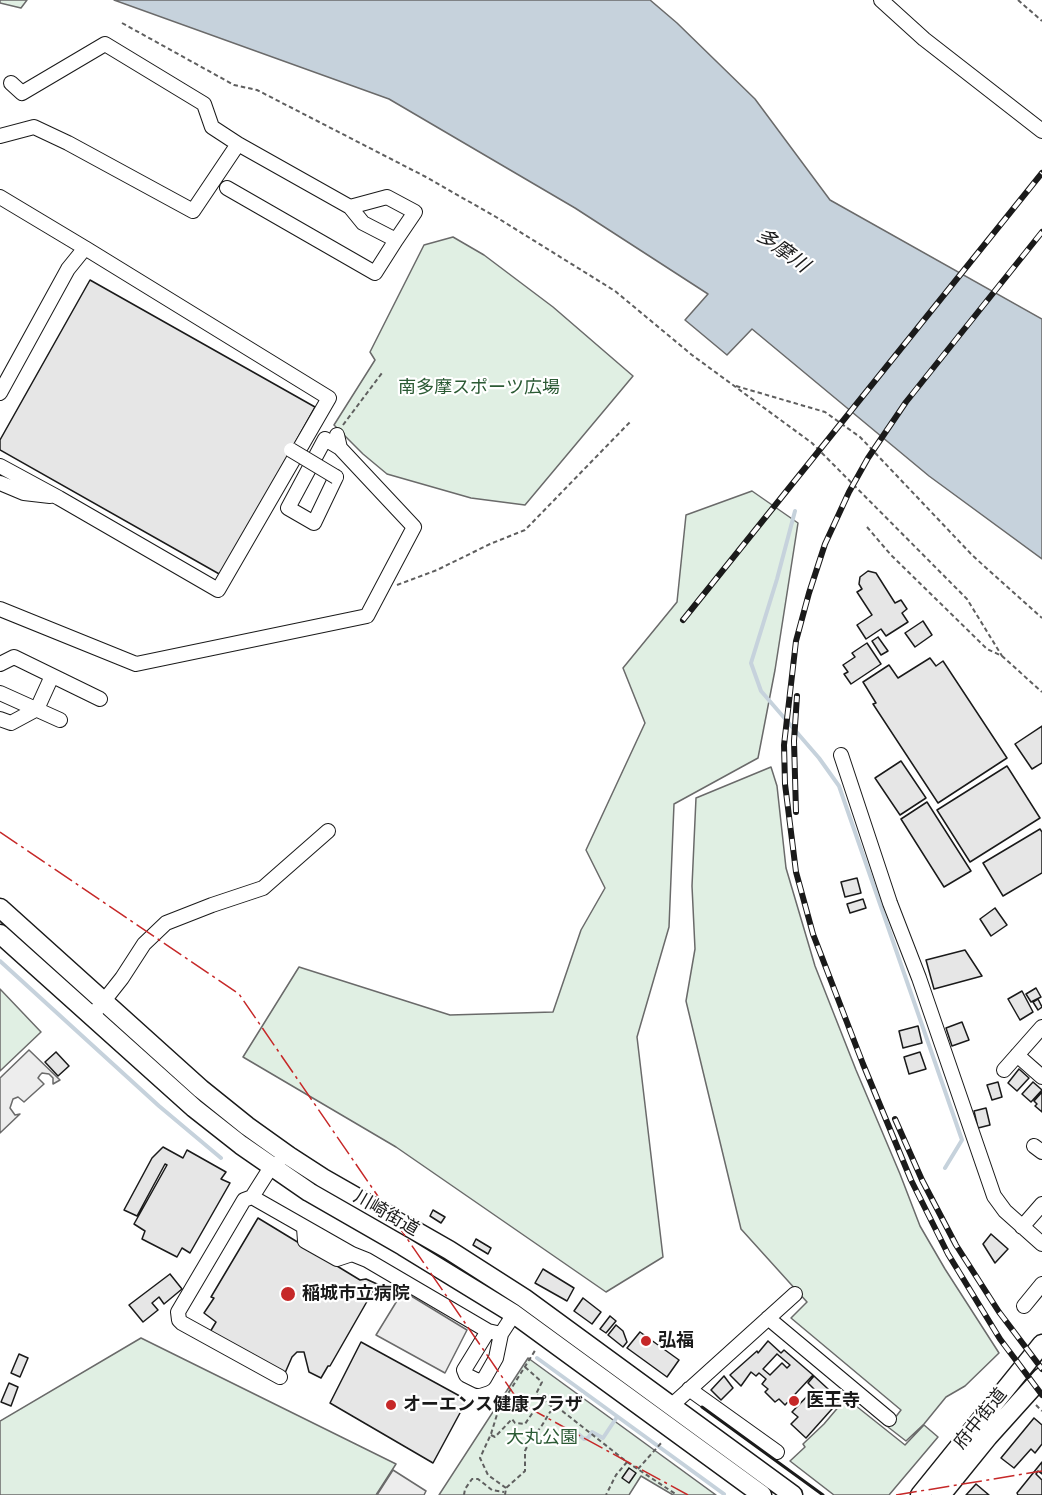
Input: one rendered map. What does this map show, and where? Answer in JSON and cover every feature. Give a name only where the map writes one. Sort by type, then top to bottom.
[{"type":"main road","name":"川崎街道","points":[[0,908],[201,1089],[289,1156],[449,1250],[524,1298],[793,1495]]},
{"type":"main road","name":"川崎街道","points":[[0,934],[194,1108],[271,1167],[514,1314],[660,1421],[742,1489],[762,1495]]},
{"type":"main road","points":[[514,1314],[524,1298]]},
{"type":"main road","name":"府中街道","points":[[920,1495],[1042,1344]]},
{"type":"main road","name":"府中街道","points":[[941,1495],[988,1437],[1042,1377]]},
{"type":"main road","points":[[660,1421],[671,1406]]},
{"type":"street","points":[[881,0],[924,39],[1042,131]]},
{"type":"street","points":[[10,83],[22,93],[105,44],[204,104],[212,127],[350,207],[363,223],[396,240]]},
{"type":"street","points":[[0,135],[34,127],[193,211],[238,144]]},
{"type":"street","points":[[227,188],[375,273],[415,212],[387,197],[350,207]]},
{"type":"street","points":[[0,197],[329,398],[218,590],[0,466]]},
{"type":"street","points":[[0,393],[68,269],[85,248]]},
{"type":"street","points":[[0,609],[136,663],[367,616],[414,527],[338,442],[326,439],[288,508],[314,523],[336,477],[291,450]]},
{"type":"street","points":[[0,483],[24,493],[59,498]]},
{"type":"street","points":[[0,664],[14,657],[100,699]]},
{"type":"street","points":[[0,719],[11,723],[37,709],[52,676]]},
{"type":"street","points":[[0,693],[60,720]]},
{"type":"street","points":[[841,755],[890,903],[919,978],[994,1196],[1005,1211],[1042,1244]]},
{"type":"street","points":[[92,1016],[144,944],[166,923],[212,904],[263,888],[328,831]]},
{"type":"street","points":[[1004,1070],[1042,1027]]},
{"type":"street","points":[[1017,1055],[1042,1077]]},
{"type":"street","points":[[280,1377],[182,1323],[178,1312],[244,1200],[252,1197],[271,1167],[289,1156]]},
{"type":"street","points":[[252,1197],[304,1228],[367,1260],[495,1332],[514,1314]]},
{"type":"street","points":[[1022,1227],[1042,1204]]},
{"type":"street","points":[[1024,1306],[1042,1284]]},
{"type":"street","points":[[671,1406],[795,1294]]},
{"type":"street","points":[[768,1318],[889,1419]]},
{"type":"street","points":[[689,1389],[777,1452]]},
{"type":"path","points":[[1018,0],[1042,21]]},
{"type":"path","points":[[122,23],[234,85],[257,90],[426,177],[496,217],[615,291],[692,355],[803,435],[847,476],[902,535],[967,599],[1002,656],[1042,692]]},
{"type":"path","points":[[338,442],[382,373]]},
{"type":"path","points":[[733,385],[825,412],[861,437],[973,556],[1042,618]]},
{"type":"path","points":[[380,592],[437,570],[525,530],[631,421]]},
{"type":"path","points":[[867,527],[891,555],[987,649],[1002,656]]},
{"type":"path","points":[[506,1488],[488,1475],[480,1458],[499,1408],[539,1345]]},
{"type":"path","points":[[525,1367],[542,1382],[536,1394],[555,1409],[561,1410],[627,1462],[677,1495]]},
{"type":"path","points":[[491,1434],[495,1437],[512,1419],[525,1424],[542,1399]]},
{"type":"path","points":[[1035,1403],[1042,1411]]},
{"type":"path","points":[[464,1495],[472,1479],[478,1479],[492,1490],[505,1494],[506,1488],[525,1471],[525,1451],[530,1440],[550,1412],[555,1409]]},
{"type":"path","points":[[638,1469],[663,1441]]},
{"type":"path","points":[[606,1495],[616,1475],[627,1462]]},
{"type":"green space","points":[[0,0],[27,0],[21,8],[0,3]]},
{"type":"green space","name":"南多摩スポーツ広場","points":[[453,237],[484,255],[553,307],[633,376],[525,505],[471,498],[387,474],[334,425],[375,360],[370,352],[424,245]]},
{"type":"green space","points":[[752,491],[798,523],[775,670],[758,758],[674,804],[669,927],[637,1037],[663,1257],[606,1292],[396,1147],[243,1057],[299,967],[450,1015],[553,1012],[581,930],[605,888],[586,850],[645,723],[623,668],[677,602],[686,515]]},
{"type":"green space","points":[[771,767],[777,786],[786,868],[815,966],[920,1226],[999,1353],[965,1386],[946,1397],[924,1424],[906,1441],[888,1427],[901,1410],[791,1318],[807,1302],[741,1229],[686,1001],[695,949],[692,886],[696,798]]},
{"type":"green space","points":[[0,989],[41,1032],[0,1071]]},
{"type":"green space","points":[[141,1338],[396,1464],[376,1495],[0,1495],[0,1421]]},
{"type":"green space","name":"大丸公園","points":[[528,1358],[716,1495],[673,1495],[641,1476],[629,1495],[439,1495]]},
{"type":"green space","points":[[846,1398],[905,1445],[924,1425],[938,1437],[889,1495],[834,1495],[790,1461],[805,1447],[803,1444]]},
{"type":"shaded area","points":[[29,1050],[60,1080],[53,1084],[53,1078],[49,1074],[42,1073],[38,1078],[44,1084],[24,1102],[18,1097],[13,1099],[10,1108],[15,1115],[20,1114],[0,1133],[0,1078]]},
{"type":"shaded area","points":[[403,1291],[467,1330],[445,1373],[376,1335]]},
{"type":"shaded area","points":[[393,1470],[426,1491],[424,1495],[377,1495]]},
{"type":"water","name":"多摩川","points":[[114,0],[650,0],[755,99],[830,200],[1042,319],[1042,559],[929,476],[752,329],[727,355],[685,320],[708,294],[575,208],[389,99]]},
{"type":"building","points":[[90,280],[315,407],[221,575],[0,450],[0,440]]},
{"type":"building","points":[[868,571],[876,573],[895,603],[901,600],[907,609],[902,613],[908,622],[886,636],[881,629],[866,639],[857,625],[872,615],[857,592],[862,589],[859,584],[860,577]]},
{"type":"building","points":[[923,621],[932,635],[915,647],[905,633]]},
{"type":"building","points":[[878,637],[888,651],[881,655],[872,641]]},
{"type":"building","points":[[867,643],[881,664],[851,684],[844,674],[848,672],[843,665],[855,657],[852,653]]},
{"type":"building","points":[[930,658],[936,666],[943,661],[1007,758],[938,803],[873,704],[876,703],[863,682],[889,665],[898,678]]},
{"type":"building","points":[[1042,726],[1042,763],[1032,769],[1015,744]]},
{"type":"building","points":[[901,761],[926,798],[900,815],[875,778]]},
{"type":"building","points":[[1007,766],[1040,818],[970,862],[937,810]]},
{"type":"building","points":[[927,802],[971,871],[944,887],[901,819]]},
{"type":"building","points":[[1040,829],[1042,832],[1042,873],[1003,896],[983,863]]},
{"type":"building","points":[[857,878],[861,893],[845,897],[841,882]]},
{"type":"building","points":[[863,899],[866,908],[850,913],[847,904]]},
{"type":"building","points":[[995,908],[1007,925],[991,936],[980,919]]},
{"type":"building","points":[[965,950],[982,976],[934,989],[926,960]]},
{"type":"building","points":[[1036,988],[1041,997],[1031,1002],[1026,994]]},
{"type":"building","points":[[1022,991],[1033,1012],[1020,1020],[1008,999]]},
{"type":"building","points":[[1038,999],[1042,1007],[1038,1010],[1033,1002]]},
{"type":"building","points":[[962,1022],[969,1040],[952,1046],[946,1028]]},
{"type":"building","points":[[918,1026],[922,1043],[903,1048],[899,1031]]},
{"type":"building","points":[[56,1052],[69,1066],[58,1076],[45,1062]]},
{"type":"building","points":[[920,1052],[926,1069],[909,1074],[904,1057]]},
{"type":"building","points":[[1019,1069],[1029,1078],[1017,1091],[1008,1083]]},
{"type":"building","points":[[998,1082],[1002,1097],[992,1100],[987,1085]]},
{"type":"building","points":[[1033,1082],[1042,1090],[1031,1102],[1022,1094]]},
{"type":"building","points":[[1042,1092],[1042,1112],[1035,1106],[1037,1104],[1034,1101]]},
{"type":"building","points":[[986,1108],[990,1125],[978,1128],[974,1111]]},
{"type":"building","points":[[163,1147],[183,1158],[187,1150],[226,1172],[221,1179],[230,1183],[190,1253],[182,1248],[177,1257],[142,1239],[145,1231],[134,1224],[167,1165],[165,1164],[137,1216],[124,1210],[152,1158]]},
{"type":"building","points":[[433,1210],[445,1217],[441,1223],[430,1216]]},
{"type":"building","points":[[258,1218],[360,1280],[366,1279],[377,1284],[321,1378],[309,1372],[304,1352],[297,1352],[292,1357],[285,1373],[210,1332],[216,1322],[204,1313],[214,1298],[211,1297]]},
{"type":"building","points":[[991,1234],[1008,1249],[995,1263],[983,1244]]},
{"type":"building","points":[[476,1239],[491,1248],[488,1254],[473,1245]]},
{"type":"building","points":[[543,1269],[574,1288],[567,1301],[535,1283]]},
{"type":"building","points":[[170,1274],[182,1289],[164,1304],[159,1297],[152,1303],[158,1310],[143,1322],[129,1305]]},
{"type":"building","points":[[583,1298],[601,1312],[592,1324],[574,1311]]},
{"type":"building","points":[[610,1316],[616,1321],[606,1333],[600,1329]]},
{"type":"building","points":[[616,1325],[623,1331],[627,1342],[623,1347],[608,1335]]},
{"type":"building","points":[[640,1332],[679,1360],[667,1377],[627,1348]]},
{"type":"building","points":[[768,1341],[781,1353],[784,1350],[813,1375],[785,1405],[779,1399],[775,1402],[765,1392],[768,1389],[762,1384],[766,1379],[759,1373],[756,1376],[751,1372],[741,1386],[730,1375],[757,1351],[758,1353]],"holes":[[[777,1354],[790,1365],[787,1368],[782,1363],[770,1375],[763,1369]]]},
{"type":"building","points":[[361,1342],[467,1400],[433,1463],[330,1403]]},
{"type":"building","points":[[19,1354],[28,1358],[20,1377],[11,1373]]},
{"type":"building","points":[[724,1376],[733,1388],[721,1400],[711,1390]]},
{"type":"building","points":[[814,1376],[840,1400],[806,1438],[791,1424],[798,1417],[792,1412],[814,1389],[808,1383]]},
{"type":"building","points":[[9,1383],[18,1387],[11,1406],[1,1402]]},
{"type":"building","points":[[1034,1418],[1042,1425],[1042,1444],[1035,1453],[1031,1449],[1014,1468],[1001,1458]]},
{"type":"building","points":[[1042,1462],[1042,1474],[1038,1471],[1036,1474],[1042,1480],[1042,1495],[1018,1495],[1017,1493]]},
{"type":"building","points":[[629,1468],[636,1473],[629,1483],[622,1478]]},
{"type":"building","points":[[976,1484],[989,1495],[966,1495]]},
{"type":"waterway","points":[[795,511],[751,663],[761,691],[819,758],[839,786],[962,1140],[945,1168]]},
{"type":"waterway","points":[[0,961],[159,1106],[221,1158]]},
{"type":"waterway","points":[[537,1358],[724,1494]]},
{"type":"waterway","points":[[563,1428],[575,1431],[584,1439],[588,1438],[592,1432],[603,1438],[617,1417]]},
{"type":"railway","points":[[683,620],[1042,173]]},
{"type":"railway","points":[[1042,232],[906,402],[868,458],[849,492],[825,544],[796,641],[784,745],[785,784],[796,872],[813,934],[863,1064],[911,1180],[948,1254],[1000,1339],[1042,1395]]},
{"type":"railway","points":[[796,812],[794,741],[797,696]]},
{"type":"railway","points":[[895,1119],[922,1180],[956,1245],[999,1312],[1042,1369]]},
{"type":"wall","points":[[702,1407],[823,1495]]},
{"type":"power","points":[[0,832],[239,994],[520,1403],[688,1495]]},
{"type":"power","points":[[896,1495],[1042,1471]]},
{"type":"place","name":"稲城市立病院","points":[[288,1294]]},
{"type":"place","name":"弘福","points":[[646,1341]]},
{"type":"place","name":"医王寺","points":[[794,1401]]},
{"type":"place","name":"オーエンス健康プラザ","points":[[391,1405]]}]
